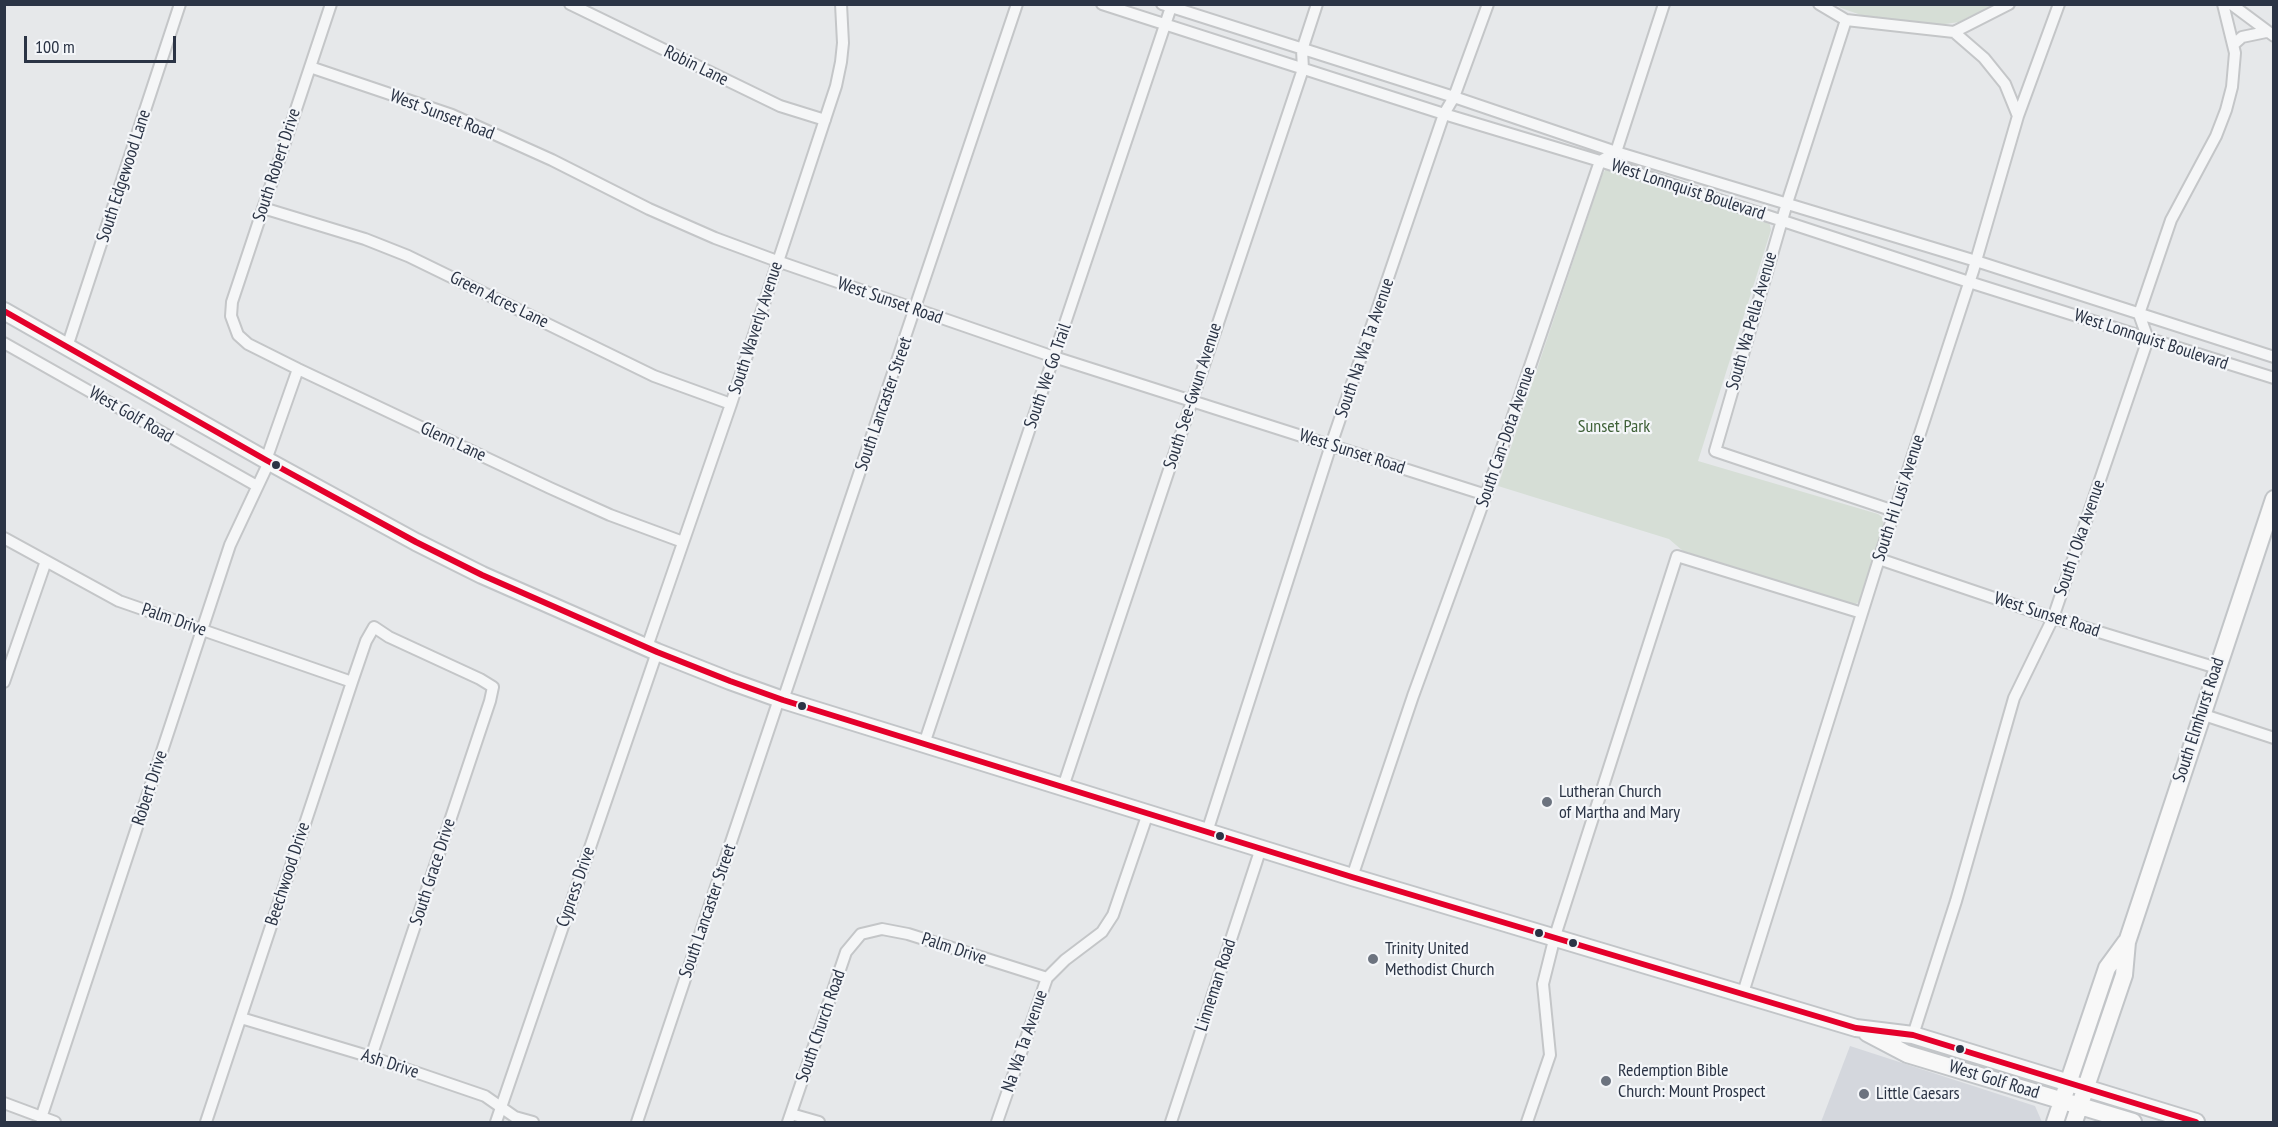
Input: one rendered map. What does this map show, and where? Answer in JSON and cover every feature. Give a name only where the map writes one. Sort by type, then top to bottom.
[{"type":"main road","name":"West Golf Road","points":[[4,311],[267,461],[435,552],[652,650],[781,700],[1352,877],[1858,1028],[1913,1035],[2196,1122]]},
{"type":"main road","name":"South Elmhurst Road","points":[[2074,1122],[2124,975],[2127,942],[2201,714],[2267,541],[2274,499]]},
{"type":"main road","name":"South Elmhurst Road","points":[[2055,1122],[2107,969],[2127,942]]},
{"type":"main road","name":"West Golf Road","points":[[1858,1028],[1907,1054],[2133,1122]]},
{"type":"street","name":"South Edgewood Lane","points":[[67,347],[180,4]]},
{"type":"street","name":"South Robert Drive","points":[[233,326],[232,302],[331,4]]},
{"type":"street","name":"Robin Lane","points":[[570,4],[780,106],[825,120]]},
{"type":"street","name":"South Waverly Avenue","points":[[652,650],[683,542],[825,120],[841,62],[842,4]]},
{"type":"street","name":"South Lancaster Street","points":[[637,1122],[916,310],[1017,4]]},
{"type":"street","name":"West Lonnquist Boulevard","points":[[1102,4],[1444,114],[1600,161],[1969,282],[2274,378]]},
{"type":"street","name":"South See-Gwun Avenue","points":[[1063,787],[1303,69],[1302,50],[1317,4]]},
{"type":"street","name":"South Na Wa Ta Avenue","points":[[1207,832],[1331,445],[1444,114],[1454,97],[1488,4]]},
{"type":"street","points":[[1600,161],[1616,152],[1664,4]]},
{"type":"street","points":[[1820,4],[1846,20],[1954,32],[2009,4]]},
{"type":"street","name":"South Hi Lusi Avenue","points":[[1743,993],[1879,559],[1976,261],[2018,116],[2060,4]]},
{"type":"street","points":[[2148,339],[2139,314],[2171,220],[2216,136],[2232,87],[2235,53],[2223,4]]},
{"type":"street","points":[[2230,4],[2270,34]]},
{"type":"street","name":"West Lonnquist Boulevard","points":[[1166,6],[1454,97],[1616,152],[1976,261],[2274,357]]},
{"type":"street","name":"South We Go Trail","points":[[924,744],[1165,24],[1166,6]]},
{"type":"street","name":"South Wa Pella Avenue","points":[[1846,20],[1787,203],[1714,451],[1894,512]]},
{"type":"street","points":[[1954,32],[1984,58],[2005,84],[2018,116]]},
{"type":"street","points":[[2233,45],[2242,37],[2270,34]]},
{"type":"street","name":"West Sunset Road","points":[[310,67],[452,115],[552,160],[660,214],[777,261],[1054,357],[1486,495]]},
{"type":"street","name":"South Can-Dota Avenue","points":[[1352,877],[1600,161]]},
{"type":"street","name":"Green Acres Lane","points":[[263,207],[365,239],[408,256],[654,376],[731,404]]},
{"type":"street","name":"Glenn Lane","points":[[233,326],[238,335],[248,344],[298,369],[578,501],[683,542]]},
{"type":"street","name":"South I Oka Avenue","points":[[1913,1035],[1956,901],[2014,698],[2053,618],[2148,339]]},
{"type":"street","name":"West Golf Road","points":[[4,343],[257,486]]},
{"type":"street","name":"Robert Drive","points":[[40,1118],[230,545],[267,461],[298,369]]},
{"type":"street","name":"Palm Drive","points":[[4,538],[119,601],[352,682]]},
{"type":"street","points":[[1527,1122],[1550,1055],[1543,984],[1555,936],[1677,556],[1862,613]]},
{"type":"street","name":"West Sunset Road","points":[[1879,559],[2053,618],[2217,668]]},
{"type":"street","points":[[4,682],[46,561]]},
{"type":"street","name":"Beechwood Drive","points":[[206,1122],[352,682],[366,641],[374,627],[389,637],[493,687]]},
{"type":"street","name":"Cypress Drive","points":[[496,1122],[652,650]]},
{"type":"street","name":"South Grace Drive","points":[[371,1058],[493,687]]},
{"type":"street","points":[[2201,714],[2274,738]]},
{"type":"street","name":"Na Wa Ta Avenue","points":[[997,1122],[1047,978],[1065,960],[1102,932],[1113,915],[1148,813]]},
{"type":"street","name":"Linneman Road","points":[[1172,1122],[1261,848]]},
{"type":"street","name":"Palm Drive","points":[[861,934],[882,929],[908,934],[1047,978]]},
{"type":"street","name":"South Church Road","points":[[790,1118],[846,952],[861,934]]},
{"type":"street","name":"Ash Drive","points":[[241,1018],[485,1096],[516,1117],[533,1122]]},
{"type":"street","points":[[4,1103],[53,1122]]},
{"type":"street","points":[[790,1118],[819,1122]]},
{"type":"shaded area","points":[[1850,1046],[2035,1106],[2042,1122],[1821,1122]]},
{"type":"green space","points":[[1837,5],[1992,5],[1959,22],[1939,25],[1861,15]]},
{"type":"green space","name":"Sunset Park","points":[[1606,169],[1769,221],[1771,230],[1698,461],[1882,517],[1884,527],[1861,600],[1856,604],[1849,605],[1683,551],[1669,539],[1498,486],[1602,175]]},
{"type":"transit line","points":[[4,311],[266,460],[416,542],[482,575],[657,652],[730,681],[783,700],[1352,877],[1856,1028],[1913,1035],[2196,1122]]},
{"type":"place","name":"Lutheran Church of Martha and Mary","points":[[1547,802]]},
{"type":"place","name":"Trinity United Methodist Church","points":[[1373,959]]},
{"type":"place","name":"Redemption Bible Church: Mount Prospect","points":[[1606,1081]]},
{"type":"place","name":"Little Caesars","points":[[1864,1094]]}]
